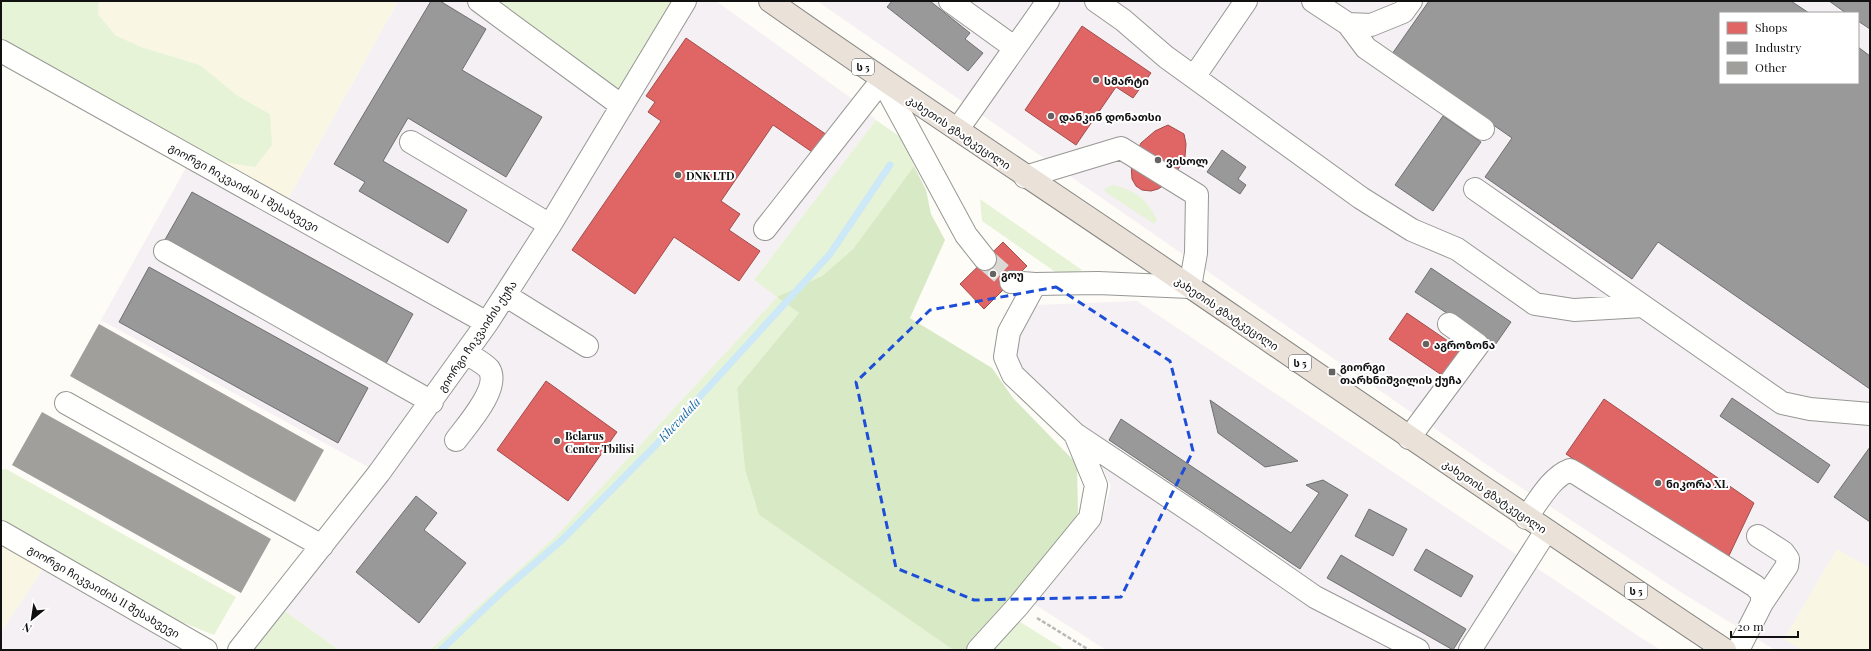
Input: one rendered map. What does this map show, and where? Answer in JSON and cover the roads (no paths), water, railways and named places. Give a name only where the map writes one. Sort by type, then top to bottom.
[{"type":"highway","name":"კახეთის გზატკეცილი","points":[[770,1],[882,80],[1190,287],[1526,518],[1725,650]]},
{"type":"street","points":[[479,1],[622,106]]},
{"type":"street","name":"გიორგი ჩიკვაიძის ქუჩა","points":[[238,650],[379,473],[432,402],[487,323],[550,224],[685,1]]},
{"type":"street","points":[[950,1],[1015,48]]},
{"type":"street","points":[[958,130],[1048,1]]},
{"type":"street","points":[[1096,1],[1123,20],[1166,57],[1361,198],[1412,230],[1457,249],[1535,304],[1574,310],[1643,306]]},
{"type":"street","points":[[1194,77],[1246,1]]},
{"type":"street","points":[[1313,1],[1348,24],[1366,48],[1483,129]]},
{"type":"street","points":[[1348,24],[1371,25],[1404,12],[1411,1]]},
{"type":"street","name":"გიორგი ჩიკვაიძის I შესახვევი","points":[[1,51],[487,323]]},
{"type":"street","points":[[765,229],[882,80],[966,236],[985,259]]},
{"type":"street","points":[[411,142],[550,224]]},
{"type":"street","points":[[1011,282],[1035,284],[1098,283],[1190,287],[1196,253],[1198,195],[1121,148],[1025,177]]},
{"type":"street","points":[[1475,189],[1782,403],[1810,409],[1870,414]]},
{"type":"street","points":[[165,251],[432,402]]},
{"type":"street","points":[[1035,284],[1009,332],[1005,357],[1013,374],[1074,434],[1207,522],[1315,597],[1418,650]]},
{"type":"street","points":[[505,295],[588,346]]},
{"type":"street","points":[[1409,438],[1478,345],[1449,324]]},
{"type":"street","points":[[456,440],[490,392],[492,379],[488,369],[466,353]]},
{"type":"street","points":[[66,402],[322,546]]},
{"type":"street","points":[[978,650],[1018,606],[1090,518],[1096,485],[1074,434]]},
{"type":"street","points":[[1526,518],[1554,482],[1565,472],[1570,470],[1755,586],[1762,593],[1762,603]]},
{"type":"street","points":[[1470,650],[1546,531]]},
{"type":"street","name":"გიორგი ჩიკვაიძის II შესახვევი","points":[[1,532],[206,650]]},
{"type":"street","points":[[1738,650],[1762,603],[1787,566],[1788,559],[1783,552],[1758,536]]},
{"type":"waterway","name":"Khevadala","points":[[441,650],[505,589],[562,540],[654,447],[830,254],[890,165]]},
{"type":"tunnel","points":[[985,259],[1011,282]]},
{"type":"place","name":"სმარტი","points":[[1096,80]]},
{"type":"place","name":"დანკინ დონათსი","points":[[1051,116]]},
{"type":"place","name":"ვისოლ","points":[[1158,160]]},
{"type":"place","name":"DNK LTD","points":[[678,175]]},
{"type":"place","name":"გოუ","points":[[993,274]]},
{"type":"place","name":"აგროზონა","points":[[1426,344]]},
{"type":"place","name":"გიორგი თარხნიშვილის ქუჩა","points":[[1332,372]]},
{"type":"place","name":"Belarus Center Tbilisi","points":[[557,441]]},
{"type":"place","name":"ნიკორა XL","points":[[1658,483]]}]
